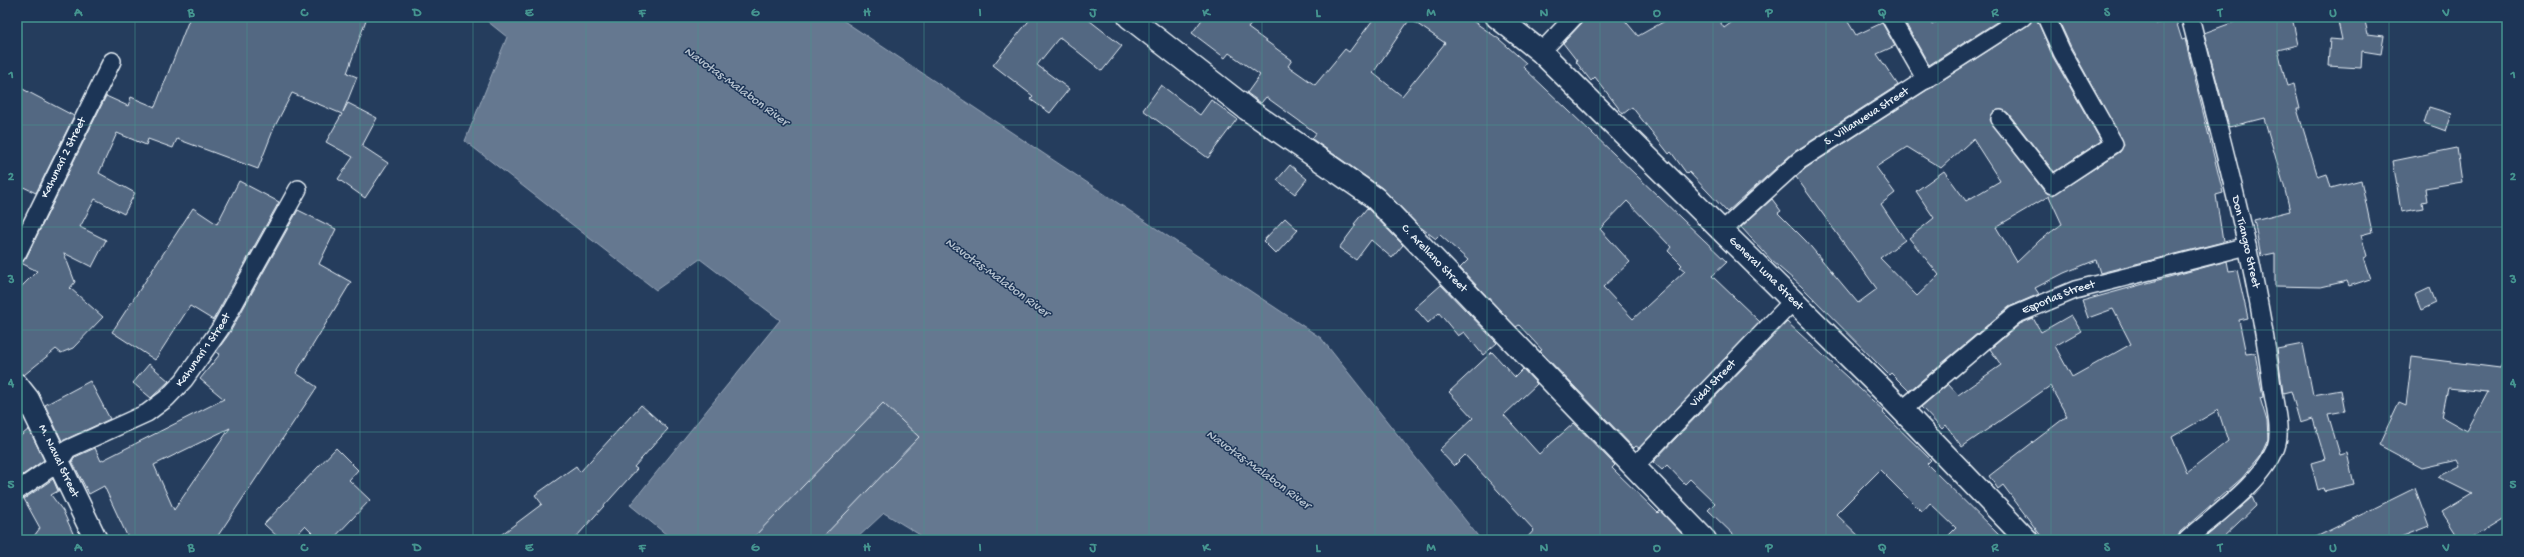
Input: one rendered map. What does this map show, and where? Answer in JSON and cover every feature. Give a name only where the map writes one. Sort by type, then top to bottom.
[{"type":"main road","name":"C. Arellano Street","points":[[1129,17],[1247,109],[1375,198],[1705,540]]},
{"type":"main road","name":"General Luna Street","points":[[1505,19],[1541,52],[1793,301],[2027,540]]},
{"type":"main road","name":"M. Naval Street","points":[[17,385],[28,398],[96,540]]},
{"type":"street","points":[[1541,52],[1574,17]]},
{"type":"street","points":[[1890,17],[1926,80]]},
{"type":"street","points":[[2000,119],[2052,185],[2114,144],[2062,52],[2046,17]]},
{"type":"street","name":"Don Tiangco Street","points":[[2187,540],[2265,468],[2276,445],[2277,428],[2266,341],[2247,246],[2190,17]]},
{"type":"street","name":"S. Villanueva Street","points":[[1722,232],[1800,160],[1926,80],[2018,18]]},
{"type":"street","name":"Kahunari 2 Street","points":[[17,254],[112,62]]},
{"type":"street","name":"Kahunari 1 Street","points":[[17,492],[59,462],[68,449],[147,413],[168,398],[184,380],[220,329],[298,189]]},
{"type":"street","name":"Esporlas Street","points":[[1901,410],[2015,314],[2075,290],[2247,246]]},
{"type":"street","name":"Vidal Street","points":[[1634,467],[1793,301]]},
{"type":"water","name":"Navotas-Malabon River","points":[[482,17],[838,17],[1321,338],[1481,540],[915,540],[920,535],[884,513],[855,540],[673,540],[630,505],[780,320],[700,259],[656,290],[465,141],[507,37]]},
{"type":"building","points":[[190,17],[367,17],[347,73],[357,77],[343,112],[348,103],[377,118],[362,146],[388,163],[365,198],[338,179],[353,157],[326,142],[342,114],[292,93],[274,128],[258,169],[177,139],[173,148],[148,139],[146,145],[117,133],[99,173],[135,193],[124,214],[95,199],[80,227],[106,240],[92,267],[64,253],[75,282],[70,288],[103,317],[73,348],[61,353],[56,349],[24,375],[17,373],[17,291],[37,271],[21,263],[26,258],[106,96],[128,106],[131,97],[155,107]]},
{"type":"building","points":[[1032,17],[1085,17],[1122,46],[1102,71],[1061,38],[1058,39],[1037,65],[1069,89],[1050,113],[1030,99],[1033,96],[993,65]]},
{"type":"building","points":[[1204,17],[1257,17],[1248,28],[1292,60],[1288,66],[1315,85],[1345,49],[1349,52],[1375,17],[1467,17],[1499,39],[1526,63],[1523,67],[1727,262],[1712,276],[1760,322],[1639,448],[1636,446],[1634,448],[1540,351],[1542,350],[1519,325],[1516,327],[1460,268],[1468,260],[1440,235],[1436,239],[1419,226],[1382,188],[1312,139],[1316,133],[1266,97],[1261,103],[1247,93],[1260,75],[1229,53],[1225,58],[1192,33]],"holes":[[[1410,19],[1445,43],[1402,96],[1373,73]],[[1627,201],[1671,247],[1668,251],[1682,265],[1680,267],[1685,271],[1633,319],[1603,287],[1630,262],[1600,229]]]},
{"type":"building","points":[[1584,17],[1622,17],[1638,36],[1672,17],[1717,17],[1724,28],[1739,17],[1845,17],[1856,35],[1882,23],[1895,46],[1877,54],[1898,85],[1794,152],[1727,212],[1689,172],[1687,174],[1671,152],[1669,154],[1632,107],[1623,114],[1595,77],[1591,81],[1576,62],[1577,61],[1563,43],[1581,24]]},
{"type":"building","points":[[1902,17],[1927,17],[1932,25],[1944,17],[2003,18],[1929,65]]},
{"type":"building","points":[[2033,17],[2036,17],[2053,57],[2101,141],[2054,172],[2008,113],[2003,110],[1994,111],[1990,120],[2044,191],[2053,195],[2120,152],[2124,144],[2071,47],[2057,17],[2154,17],[2156,24],[2175,18],[2182,40],[2185,39],[2223,193],[2216,195],[2223,242],[2100,273],[2096,260],[2064,273],[2035,288],[2039,294],[2009,307],[1909,391],[1891,373],[1889,375],[1801,286],[1772,261],[1741,227],[1772,199],[1781,211],[1778,213],[1806,241],[1858,303],[1877,289],[1796,177],[1806,168],[2028,25]],"holes":[[[1973,139],[2000,181],[1966,201],[1944,171],[1916,191],[1934,218],[1909,238],[1939,275],[1917,296],[1880,258],[1905,240],[1881,204],[1895,193],[1876,167],[1907,147],[1941,168]],[[2049,196],[2062,224],[2040,240],[2017,262],[1996,227]]]},
{"type":"building","points":[[2248,17],[2292,17],[2298,45],[2278,50],[2287,86],[2294,84],[2300,109],[2297,109],[2318,177],[2327,174],[2331,188],[2361,180],[2372,232],[2361,235],[2367,256],[2363,258],[2370,279],[2349,286],[2347,281],[2321,287],[2275,286],[2275,253],[2261,256],[2254,220],[2290,211],[2284,186],[2264,118],[2229,127],[2204,33]]},
{"type":"building","points":[[2337,17],[2364,17],[2368,34],[2384,36],[2381,54],[2362,51],[2361,68],[2328,66],[2330,39],[2342,40]]},
{"type":"building","points":[[1161,85],[1200,115],[1211,100],[1237,119],[1208,158],[1143,110]]},
{"type":"building","points":[[17,86],[74,116],[36,193],[17,184]]},
{"type":"building","points":[[2429,107],[2452,114],[2446,131],[2424,123]]},
{"type":"building","points":[[2457,148],[2462,182],[2425,188],[2427,201],[2422,202],[2423,208],[2401,212],[2393,161]]},
{"type":"building","points":[[1290,165],[1307,179],[1295,194],[1277,180]]},
{"type":"building","points":[[239,181],[279,202],[213,320],[190,306],[155,360],[112,332],[193,208],[217,224]]},
{"type":"building","points":[[1367,208],[1403,245],[1392,258],[1371,240],[1356,260],[1339,248],[1356,225],[1354,224]]},
{"type":"building","points":[[298,210],[336,229],[319,264],[351,282],[296,373],[317,387],[215,540],[129,540],[104,486],[89,494],[72,461],[75,457],[95,448],[101,461],[224,399],[200,379],[220,354],[216,352],[229,334]],"holes":[[[230,428],[174,510],[154,465]]]},
{"type":"building","points":[[1285,218],[1298,230],[1276,254],[1263,241]]},
{"type":"building","points":[[2227,261],[2229,271],[2237,270],[2248,318],[2239,320],[2246,354],[2255,353],[2263,397],[2260,398],[2267,421],[2268,439],[2261,455],[2242,478],[2180,532],[2177,540],[2044,540],[2003,485],[1998,489],[1989,476],[2067,416],[2050,386],[1962,447],[1946,425],[1942,429],[1921,407],[1948,384],[1958,395],[2001,365],[1990,349],[2020,324],[2033,318],[2041,332],[2071,315],[2081,331],[2055,346],[2072,377],[2131,344],[2113,309],[2088,318],[2082,301]],"holes":[[[2218,410],[2228,441],[2187,473],[2172,437]]]},
{"type":"building","points":[[1441,285],[1497,343],[1483,355],[1464,332],[1458,336],[1439,313],[1428,323],[1415,308]]},
{"type":"building","points":[[2430,288],[2436,303],[2421,310],[2415,295]]},
{"type":"building","points":[[1787,322],[1884,411],[1882,412],[1931,460],[1927,464],[2004,540],[1944,540],[1956,528],[1930,503],[1922,512],[1880,470],[1836,514],[1863,540],[1739,540],[1708,510],[1715,503],[1690,479],[1685,484],[1667,465],[1662,470],[1653,462]]},
{"type":"building","points":[[2303,344],[2313,395],[2341,390],[2345,411],[2328,414],[2340,455],[2347,453],[2354,484],[2324,491],[2323,488],[2318,490],[2311,463],[2325,459],[2313,419],[2300,423],[2291,391],[2283,393],[2277,349]]},
{"type":"building","points":[[1492,352],[1515,377],[1523,369],[1537,384],[1504,415],[1539,454],[1574,423],[1615,465],[1612,468],[1658,513],[1660,511],[1688,540],[1525,540],[1534,530],[1465,455],[1454,466],[1439,450],[1473,418],[1449,392]]},
{"type":"building","points":[[2507,354],[2507,516],[2468,540],[2460,540],[2442,512],[2472,494],[2438,477],[2460,466],[2457,460],[2422,468],[2379,445],[2399,402],[2406,405],[2412,357],[2500,368]],"holes":[[[2448,388],[2488,392],[2467,431],[2442,417]]]},
{"type":"building","points":[[149,364],[169,381],[151,398],[133,383]]},
{"type":"building","points":[[90,381],[110,419],[62,441],[45,405]]},
{"type":"building","points":[[883,403],[919,437],[820,540],[751,540]]},
{"type":"building","points":[[641,405],[668,429],[634,467],[637,469],[577,536],[572,540],[494,540],[542,504],[535,495],[576,466],[580,472]]},
{"type":"building","points":[[29,429],[44,460],[17,479],[17,439]]},
{"type":"building","points":[[336,448],[358,470],[349,480],[370,500],[332,540],[319,540],[305,526],[292,540],[281,540],[264,524]]},
{"type":"building","points":[[53,479],[58,491],[51,495],[63,511],[76,540],[31,540],[40,528],[24,499]]},
{"type":"building","points":[[2415,488],[2429,526],[2393,540],[2310,540]]},
{"type":"building","points":[[2252,497],[2256,506],[2220,540],[2202,540]]}]
